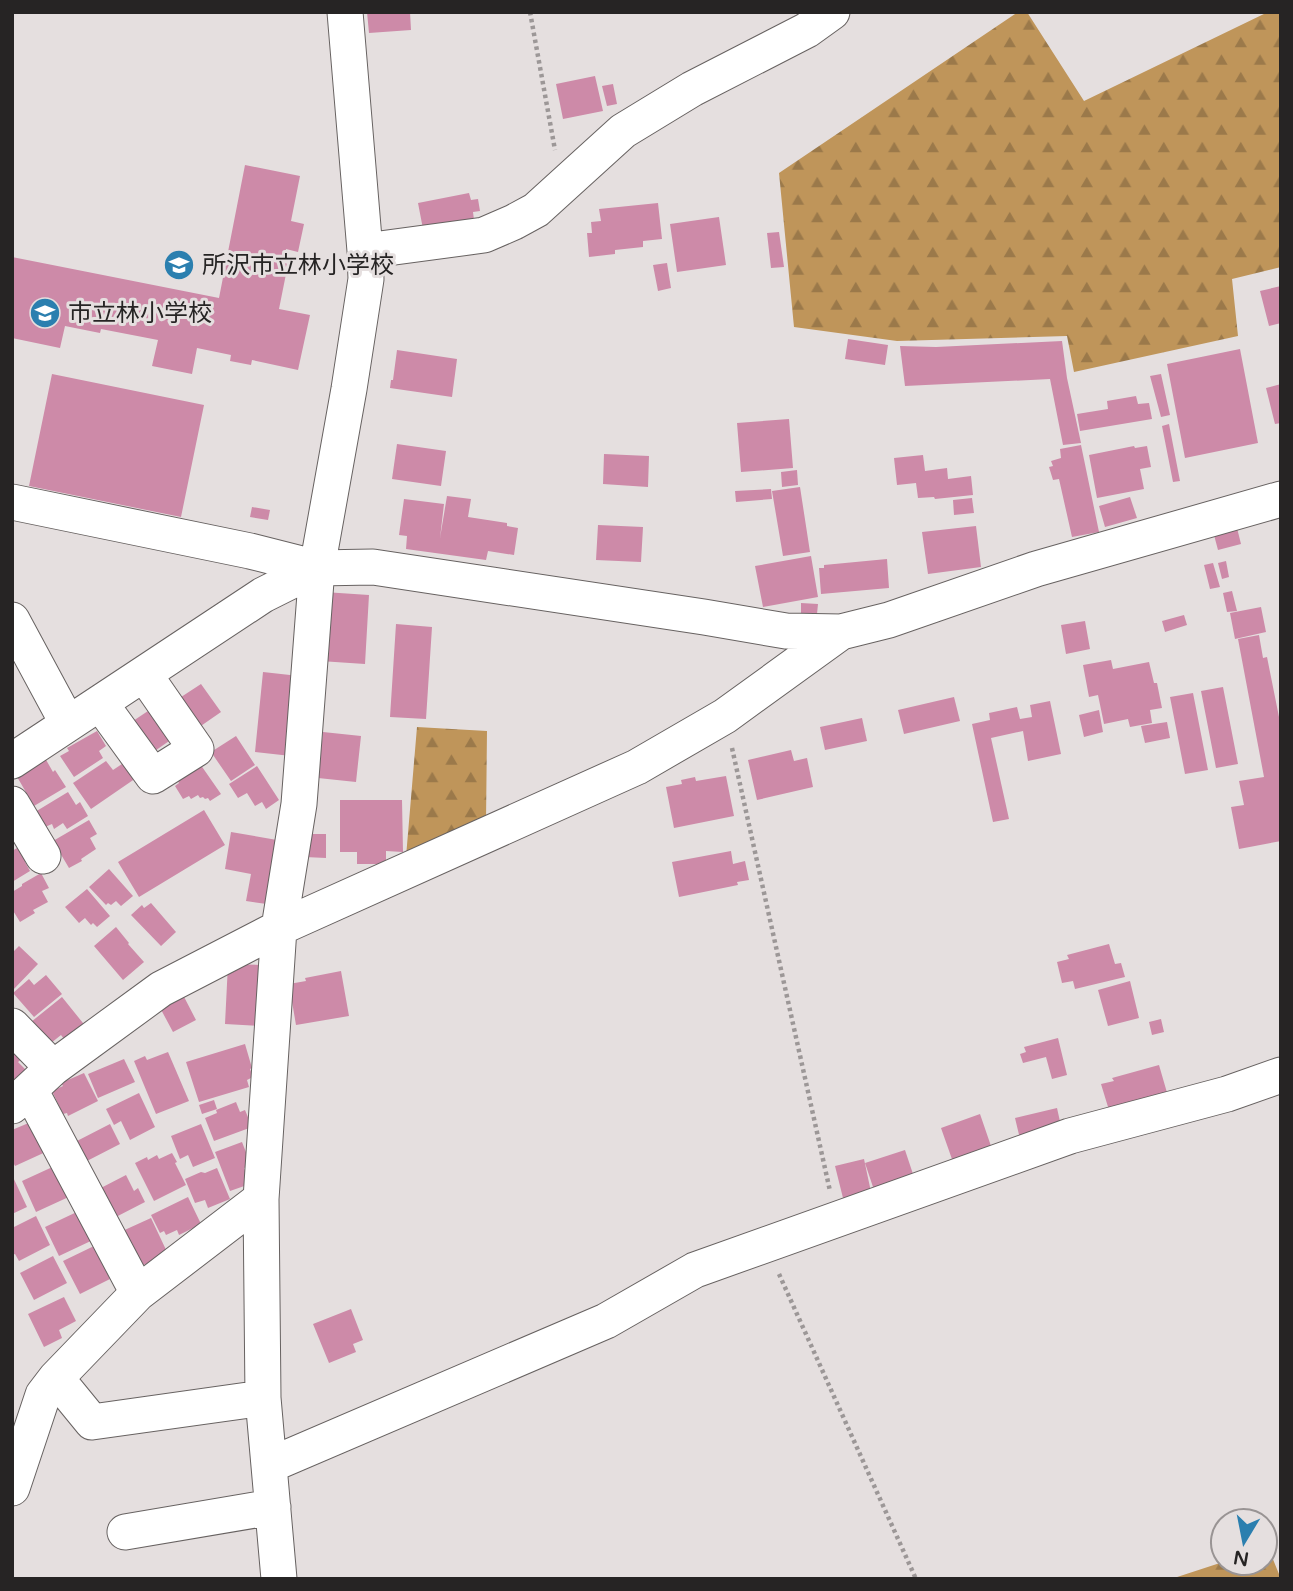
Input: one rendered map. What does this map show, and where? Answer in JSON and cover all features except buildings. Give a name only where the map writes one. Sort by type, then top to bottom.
[{"type":"street","points":[[279,1579],[263,1398],[261,1199],[279,928],[299,804],[317,568],[366,279],[345,12]]},
{"type":"street","points":[[365,251],[484,235],[513,222],[536,209],[623,131],[692,89],[807,30],[832,12]]},
{"type":"street","points":[[12,502],[250,551],[317,568],[373,566],[786,631],[841,632],[889,620],[1036,569],[1281,499]]},
{"type":"street","points":[[12,761],[263,595],[317,568]]},
{"type":"street","points":[[12,620],[68,724]]},
{"type":"street","points":[[32,1088],[161,989],[279,928],[637,767],[725,716],[841,632]]},
{"type":"street","points":[[100,703],[153,776],[196,749],[144,674]]},
{"type":"street","points":[[12,804],[43,856]]},
{"type":"street","points":[[12,1026],[32,1088],[138,1293]]},
{"type":"street","points":[[270,1465],[606,1321],[695,1270],[1070,1136],[1227,1094],[1281,1075]]},
{"type":"street","points":[[12,1488],[37,1391],[138,1293],[261,1199]]},
{"type":"street","points":[[37,1391],[92,1422],[263,1398]]},
{"type":"street","points":[[125,1532],[273,1507]]},
{"type":"path","points":[[530,12],[561,186]]},
{"type":"path","points":[[725,716],[836,1219]]},
{"type":"path","points":[[766,1244],[916,1579]]},
{"type":"green space","points":[[1018,12],[1027,12],[1084,101],[1268,12],[1281,12],[1281,267],[1232,279],[1238,336],[1074,372],[1067,336],[897,341],[794,327],[779,173]]},
{"type":"green space","points":[[417,727],[487,731],[486,822],[406,857]]},
{"type":"green space","points":[[1209,1567],[1209,1577],[1279,1577],[1279,1574],[1281,1579],[1171,1579]]},
{"type":"place","name":"所沢市立林小学校","points":[[179,265]]},
{"type":"place","name":"市立林小学校","points":[[45,313]]}]
